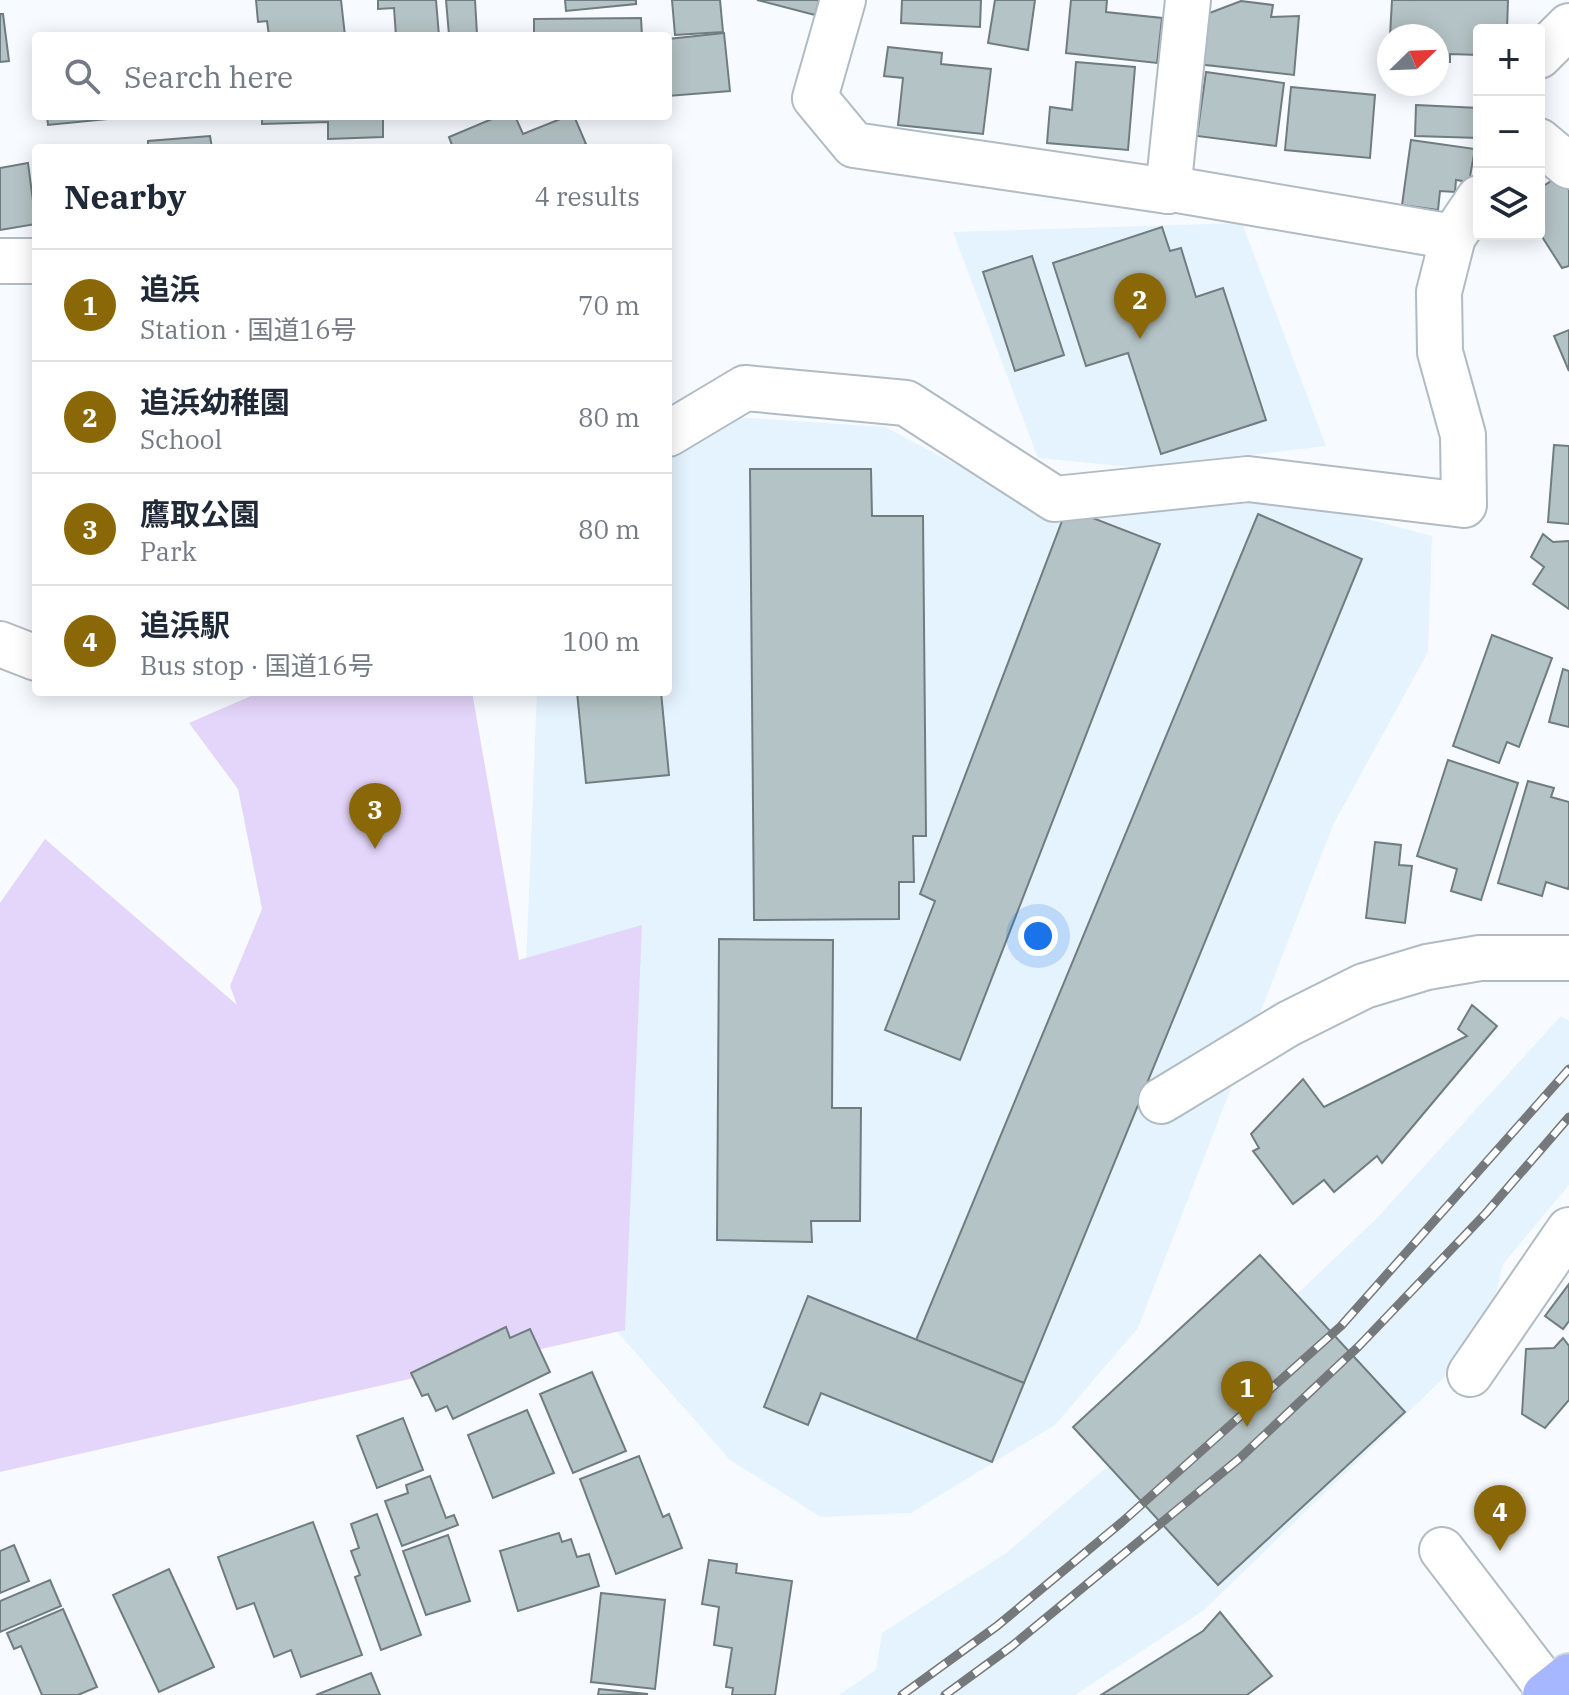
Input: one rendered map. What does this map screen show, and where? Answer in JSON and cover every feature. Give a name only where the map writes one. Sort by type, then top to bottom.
[{"type":"street","points":[[843,0],[815,98],[854,145],[1168,191],[1172,189],[1453,237]]},
{"type":"street","points":[[1168,191],[1188,0]]},
{"type":"street","points":[[1555,0],[1569,17]]},
{"type":"street","points":[[1545,50],[1569,26]]},
{"type":"street","points":[[1545,146],[1569,166]]},
{"type":"street","points":[[672,432],[745,388],[906,403],[1055,499],[1248,479],[1464,505],[1463,435],[1440,352],[1439,292],[1453,237],[1473,207]]},
{"type":"street","points":[[0,261],[32,261]]},
{"type":"street","points":[[0,644],[32,656]]},
{"type":"street","points":[[1161,1101],[1288,1024],[1364,986],[1427,967],[1480,958],[1569,958]]},
{"type":"street","points":[[1470,1374],[1569,1230]]},
{"type":"street","points":[[1442,1550],[1554,1689]]},
{"type":"shaded area","points":[[1242,223],[1326,446],[1141,468],[1038,458],[953,232]]},
{"type":"shaded area","points":[[735,417],[885,427],[1037,507],[1245,487],[1432,536],[1428,652],[1333,825],[1138,1328],[1055,1425],[911,1513],[821,1517],[730,1460],[516,1217],[537,696],[672,696],[672,448]]},
{"type":"shaded area","points":[[251,696],[473,696],[519,960],[642,925],[625,1330],[0,1472],[0,903],[45,839],[237,1005],[230,986],[262,909],[238,789],[189,723]]},
{"type":"shaded area","points":[[1561,1016],[1569,1021],[1569,1185],[1503,1264],[1485,1338],[1204,1610],[1075,1695],[839,1695],[876,1670],[882,1633],[1006,1553],[1188,1398],[1377,1218]]},
{"type":"building","points":[[256,0],[341,0],[345,32],[268,32],[267,21],[258,22]]},
{"type":"building","points":[[378,0],[436,0],[439,32],[396,32],[394,8],[378,9]]},
{"type":"building","points":[[446,0],[475,0],[477,32],[449,32]]},
{"type":"building","points":[[565,0],[636,0],[636,4],[566,11]]},
{"type":"building","points":[[672,0],[720,0],[723,32],[675,35]]},
{"type":"building","points":[[757,0],[819,0],[815,15]]},
{"type":"building","points":[[902,0],[981,0],[980,27],[901,23]]},
{"type":"building","points":[[995,0],[1035,0],[1028,50],[988,43]]},
{"type":"building","points":[[1071,0],[1107,0],[1106,12],[1162,18],[1157,63],[1066,53]]},
{"type":"building","points":[[1392,0],[1508,0],[1507,24],[1473,24],[1473,55],[1450,54],[1450,62],[1449,24],[1391,24]]},
{"type":"building","points":[[1241,1],[1273,5],[1271,17],[1299,16],[1294,75],[1197,64],[1199,17]]},
{"type":"building","points":[[0,14],[3,14],[9,61],[0,62]]},
{"type":"building","points":[[641,18],[642,32],[534,32],[534,19]]},
{"type":"building","points":[[724,33],[730,91],[672,96],[672,39]]},
{"type":"building","points":[[888,47],[942,53],[941,64],[991,69],[983,134],[898,125],[903,78],[884,76]]},
{"type":"building","points":[[1076,62],[1135,67],[1128,150],[1047,143],[1050,107],[1072,110]]},
{"type":"building","points":[[1206,72],[1284,83],[1276,146],[1197,136]]},
{"type":"building","points":[[1291,87],[1375,95],[1370,158],[1285,150]]},
{"type":"building","points":[[1416,105],[1473,108],[1473,138],[1415,136]]},
{"type":"building","points":[[47,120],[97,120],[48,125]]},
{"type":"building","points":[[262,120],[383,120],[383,137],[328,139],[328,122],[262,124]]},
{"type":"building","points":[[489,120],[517,120],[523,134],[558,120],[576,120],[586,144],[452,144],[449,137]]},
{"type":"building","points":[[210,136],[211,144],[148,144],[148,141]]},
{"type":"building","points":[[1411,140],[1473,149],[1469,182],[1456,180],[1455,192],[1440,191],[1438,210],[1402,205]]},
{"type":"building","points":[[28,163],[32,225],[0,230],[0,168]]},
{"type":"building","points":[[1554,179],[1569,190],[1569,266],[1562,268],[1544,240],[1545,185]]},
{"type":"building","points":[[1162,227],[1170,251],[1181,248],[1196,297],[1223,288],[1266,420],[1161,454],[1128,353],[1086,366],[1053,263]]},
{"type":"building","points":[[1032,256],[1064,355],[1015,371],[983,272]]},
{"type":"building","points":[[1569,330],[1569,371],[1554,336]]},
{"type":"building","points":[[1554,445],[1569,446],[1569,524],[1548,522]]},
{"type":"building","points":[[750,469],[871,469],[872,516],[923,516],[926,836],[913,836],[914,882],[899,882],[899,919],[754,920]]},
{"type":"building","points":[[1067,508],[1160,544],[960,1060],[885,1030],[935,901],[920,894]]},
{"type":"building","points":[[1258,514],[1362,559],[1024,1383],[916,1340]]},
{"type":"building","points":[[1543,534],[1553,542],[1569,541],[1569,609],[1533,584],[1544,567],[1531,557]]},
{"type":"building","points":[[1492,635],[1552,658],[1519,747],[1507,742],[1499,763],[1453,746]]},
{"type":"building","points":[[1563,669],[1569,671],[1569,727],[1549,722]]},
{"type":"building","points":[[577,696],[661,696],[669,775],[586,783]]},
{"type":"building","points":[[1448,760],[1518,783],[1481,900],[1451,891],[1457,869],[1417,856]]},
{"type":"building","points":[[1528,781],[1554,788],[1551,797],[1569,802],[1568,889],[1546,882],[1542,896],[1498,883]]},
{"type":"building","points":[[1375,842],[1401,845],[1399,865],[1412,866],[1405,923],[1366,918]]},
{"type":"building","points":[[719,939],[833,940],[832,1108],[861,1108],[860,1221],[811,1221],[812,1242],[717,1240]]},
{"type":"building","points":[[1472,1005],[1497,1026],[1382,1163],[1377,1156],[1334,1192],[1324,1180],[1293,1204],[1253,1151],[1259,1148],[1251,1134],[1303,1079],[1324,1107],[1467,1036],[1458,1029]]},
{"type":"building","points":[[1260,1255],[1405,1412],[1218,1585],[1073,1427]]},
{"type":"building","points":[[1569,1284],[1569,1321],[1563,1329],[1545,1316]]},
{"type":"building","points":[[808,1296],[1024,1383],[992,1462],[821,1393],[808,1425],[764,1407]]},
{"type":"building","points":[[506,1327],[510,1338],[530,1329],[550,1372],[453,1419],[447,1406],[436,1411],[428,1394],[422,1396],[411,1373]]},
{"type":"building","points":[[1563,1338],[1569,1346],[1569,1400],[1545,1428],[1522,1414],[1526,1349],[1554,1348]]},
{"type":"building","points":[[592,1372],[626,1451],[573,1473],[540,1394]]},
{"type":"building","points":[[527,1410],[554,1473],[493,1498],[468,1435]]},
{"type":"building","points":[[403,1418],[423,1470],[377,1488],[357,1436]]},
{"type":"building","points":[[639,1456],[663,1517],[669,1514],[682,1548],[616,1574],[580,1479]]},
{"type":"building","points":[[430,1476],[446,1518],[454,1515],[458,1525],[402,1546],[385,1501],[408,1493],[406,1485]]},
{"type":"building","points":[[377,1514],[421,1635],[381,1650],[355,1577],[360,1575],[351,1551],[359,1548],[351,1524]]},
{"type":"building","points":[[313,1522],[362,1655],[301,1677],[291,1650],[274,1657],[254,1603],[237,1609],[218,1557]]},
{"type":"building","points":[[559,1533],[562,1542],[571,1539],[577,1557],[589,1554],[599,1586],[518,1611],[500,1551]]},
{"type":"building","points":[[448,1535],[470,1601],[426,1615],[403,1551]]},
{"type":"building","points":[[14,1545],[29,1581],[0,1593],[0,1551]]},
{"type":"building","points":[[709,1560],[737,1564],[736,1573],[792,1581],[775,1695],[732,1695],[733,1688],[726,1687],[732,1648],[714,1645],[719,1607],[702,1604]]},
{"type":"building","points":[[169,1569],[214,1667],[159,1692],[113,1595]]},
{"type":"building","points":[[50,1580],[61,1606],[0,1632],[0,1601]]},
{"type":"building","points":[[601,1593],[665,1600],[655,1689],[591,1682]]},
{"type":"building","points":[[63,1609],[97,1687],[78,1695],[42,1695],[21,1646],[14,1649],[7,1633]]},
{"type":"building","points":[[1220,1612],[1272,1676],[1247,1695],[1101,1695],[1203,1631]]},
{"type":"building","points":[[371,1673],[380,1695],[316,1695]]},
{"type":"building","points":[[599,1689],[648,1694],[598,1695]]},
{"type":"railway","points":[[902,1695],[997,1626],[1122,1522],[1341,1326],[1569,1069]]},
{"type":"railway","points":[[945,1695],[1012,1646],[1240,1458],[1359,1346],[1486,1213],[1569,1117]]},
{"type":"place","name":"追浜幼稚園","points":[[1140,339]]},
{"type":"place","name":"鷹取公園","points":[[375,849]]},
{"type":"place","name":"追浜","points":[[1247,1427]]},
{"type":"place","name":"追浜駅","points":[[1500,1551]]}]
